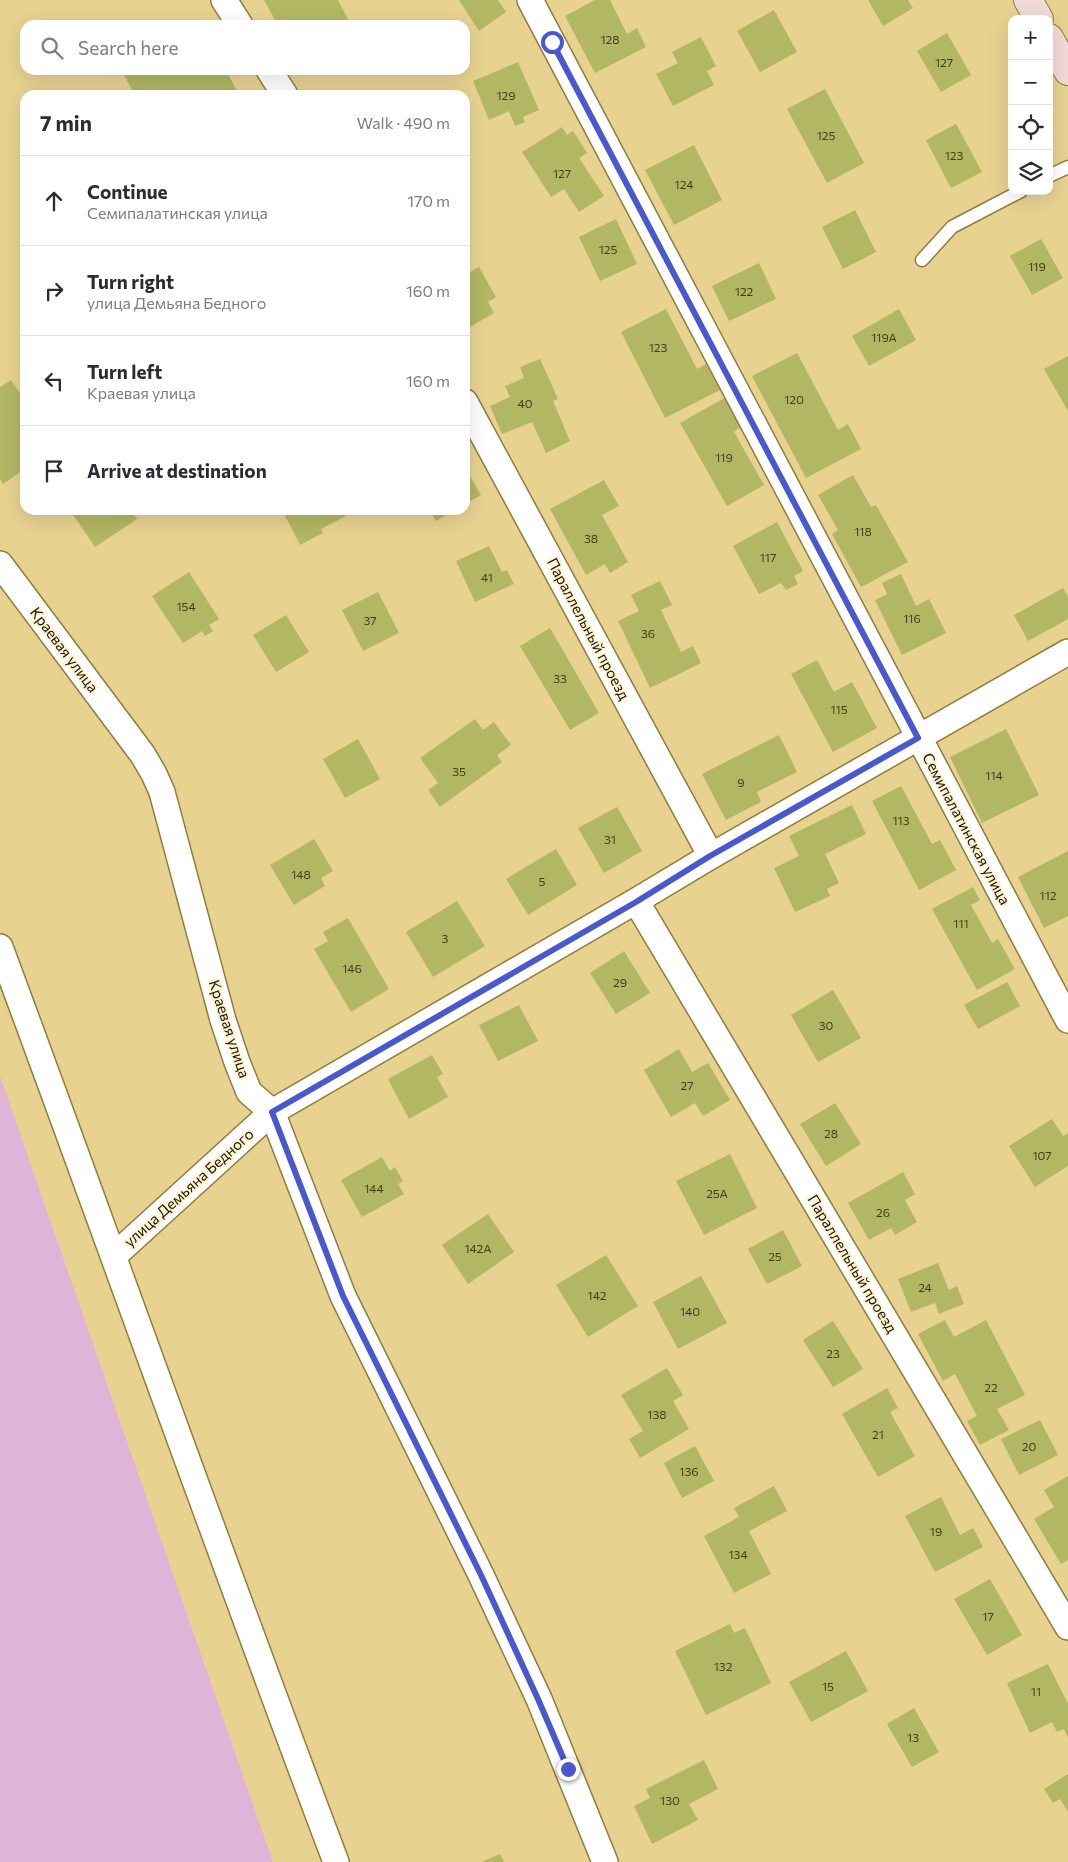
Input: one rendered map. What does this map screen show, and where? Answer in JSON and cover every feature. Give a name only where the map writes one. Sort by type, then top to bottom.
[{"type":"main road","points":[[1028,0],[1037,15]]},
{"type":"main road","points":[[1053,45],[1068,71]]},
{"type":"street","points":[[224,0],[237,20]]},
{"type":"street","name":"Семипалатинская улица","points":[[530,0],[1068,1020]]},
{"type":"street","points":[[272,75],[282,90]]},
{"type":"street","name":"Параллельный проезд","points":[[470,411],[710,856]]},
{"type":"street","name":"Краевая улица","points":[[0,564],[143,755],[154,774],[162,792],[223,1020],[249,1092],[272,1112],[343,1296],[486,1584],[545,1714],[605,1862]]},
{"type":"street","name":"улица Демьяна Бедного","points":[[114,1256],[272,1112],[636,902],[710,856],[1068,652]]},
{"type":"street","name":"Параллельный проезд","points":[[636,902],[1068,1627]]},
{"type":"street","points":[[0,947],[336,1862]]},
{"type":"lane","points":[[1053,174],[1068,166]]},
{"type":"lane","points":[[922,260],[952,227],[1013,195]]},
{"type":"shaded area","points":[[0,1076],[273,1862],[0,1862]]},
{"type":"building","points":[[264,0],[338,0],[348,20],[275,20]]},
{"type":"building","points":[[459,0],[498,0],[506,12],[479,31]]},
{"type":"building","points":[[595,0],[610,0],[627,34],[637,28],[646,47],[595,73],[565,16]]},
{"type":"building","points":[[868,0],[908,0],[913,8],[883,26]]},
{"type":"building","points":[[774,10],[797,52],[760,72],[737,31]]},
{"type":"building","points":[[947,33],[971,75],[941,92],[917,51]]},
{"type":"building","points":[[701,37],[716,66],[707,71],[714,85],[673,106],[656,74],[678,63],[672,52]]},
{"type":"building","points":[[518,62],[539,110],[523,117],[525,122],[515,126],[509,111],[489,120],[473,81]]},
{"type":"building","points":[[124,75],[229,75],[236,90],[132,90]]},
{"type":"building","points":[[825,89],[864,163],[827,183],[787,109]]},
{"type":"building","points":[[956,124],[982,172],[951,188],[926,140]]},
{"type":"building","points":[[562,127],[567,135],[573,131],[587,153],[579,158],[604,196],[579,212],[564,189],[551,197],[522,152]]},
{"type":"building","points":[[694,145],[722,200],[674,225],[645,170]]},
{"type":"building","points":[[855,210],[876,252],[843,269],[822,227]]},
{"type":"building","points":[[616,219],[637,264],[600,281],[579,237]]},
{"type":"building","points":[[1041,239],[1063,278],[1032,295],[1010,256]]},
{"type":"building","points":[[759,263],[776,299],[729,321],[712,286]]},
{"type":"building","points":[[479,267],[496,297],[488,302],[494,313],[470,327],[470,272]]},
{"type":"building","points":[[666,309],[697,369],[706,364],[720,390],[665,418],[621,332]]},
{"type":"building","points":[[899,309],[916,340],[869,366],[852,336]]},
{"type":"building","points":[[797,353],[838,430],[848,424],[861,449],[806,478],[752,376]]},
{"type":"building","points":[[1068,356],[1068,411],[1044,369]]},
{"type":"building","points":[[540,359],[558,399],[553,401],[570,441],[546,453],[532,422],[502,434],[490,406],[510,397],[505,386],[524,378],[520,367]]},
{"type":"building","points":[[11,380],[20,394],[20,472],[3,484],[0,479],[0,387]]},
{"type":"building","points":[[726,397],[742,426],[734,432],[764,485],[727,506],[680,423]]},
{"type":"building","points":[[853,475],[871,507],[876,505],[908,562],[861,587],[832,534],[838,530],[818,495]]},
{"type":"building","points":[[470,476],[481,495],[470,501]]},
{"type":"building","points":[[604,480],[619,506],[602,515],[628,562],[610,573],[605,564],[586,575],[550,509]]},
{"type":"building","points":[[73,515],[134,515],[137,519],[95,547]]},
{"type":"building","points":[[285,515],[346,515],[321,529],[323,533],[300,545]]},
{"type":"building","points":[[432,515],[446,515],[436,521]]},
{"type":"building","points":[[777,522],[803,571],[794,576],[798,584],[786,590],[781,583],[759,594],[733,546]]},
{"type":"building","points":[[489,546],[502,572],[507,570],[514,584],[475,602],[456,561]]},
{"type":"building","points":[[189,572],[219,619],[209,625],[213,631],[205,636],[202,631],[183,643],[152,596]]},
{"type":"building","points":[[901,574],[916,606],[929,599],[946,633],[902,655],[875,600],[887,594],[882,583]]},
{"type":"building","points":[[660,581],[672,605],[661,610],[681,652],[693,646],[701,663],[650,688],[618,621],[639,611],[631,595]]},
{"type":"building","points":[[1063,588],[1068,597],[1068,619],[1028,641],[1014,615]]},
{"type":"building","points":[[378,592],[399,633],[363,651],[342,610]]},
{"type":"building","points":[[286,615],[309,652],[276,672],[253,635]]},
{"type":"building","points":[[550,628],[599,713],[570,730],[520,646]]},
{"type":"building","points":[[817,660],[834,692],[852,682],[877,728],[833,752],[791,674]]},
{"type":"building","points":[[475,719],[483,730],[494,722],[511,745],[497,755],[502,762],[440,807],[428,790],[438,783],[420,758]]},
{"type":"building","points":[[1006,729],[1039,795],[982,823],[950,757]]},
{"type":"building","points":[[779,735],[797,772],[757,792],[761,802],[726,820],[702,774]]},
{"type":"building","points":[[358,739],[380,779],[345,798],[323,759]]},
{"type":"building","points":[[901,786],[932,844],[940,840],[956,870],[919,890],[872,801]]},
{"type":"building","points":[[852,805],[866,834],[825,854],[839,883],[827,889],[830,896],[795,912],[774,868],[799,856],[789,836]]},
{"type":"building","points":[[617,807],[642,851],[604,873],[578,828]]},
{"type":"building","points":[[314,839],[333,871],[321,878],[325,886],[294,905],[270,865]]},
{"type":"building","points":[[556,849],[577,885],[528,915],[506,879]]},
{"type":"building","points":[[1068,851],[1068,916],[1044,928],[1018,877]]},
{"type":"building","points":[[973,887],[980,900],[971,905],[992,943],[998,939],[1015,969],[977,990],[932,909]]},
{"type":"building","points":[[457,901],[485,946],[433,977],[406,932]]},
{"type":"building","points":[[348,918],[389,989],[351,1012],[314,949],[328,941],[323,932]]},
{"type":"building","points":[[624,951],[650,993],[616,1014],[590,973]]},
{"type":"building","points":[[1007,982],[1020,1006],[978,1029],[964,1005]]},
{"type":"building","points":[[833,990],[861,1038],[818,1062],[791,1015]]},
{"type":"building","points":[[519,1005],[538,1041],[498,1061],[479,1025]]},
{"type":"building","points":[[679,1049],[692,1072],[708,1063],[730,1100],[703,1116],[695,1103],[671,1117],[644,1070]]},
{"type":"building","points":[[432,1055],[443,1074],[437,1077],[448,1097],[409,1119],[388,1079]]},
{"type":"building","points":[[835,1103],[861,1144],[826,1166],[800,1124]]},
{"type":"building","points":[[1052,1119],[1063,1136],[1068,1133],[1068,1166],[1035,1187],[1009,1146]]},
{"type":"building","points":[[730,1154],[757,1208],[704,1235],[676,1181]]},
{"type":"building","points":[[382,1157],[390,1171],[395,1167],[403,1181],[398,1184],[404,1194],[362,1217],[341,1180]]},
{"type":"building","points":[[903,1172],[915,1194],[905,1200],[917,1222],[895,1235],[891,1228],[869,1240],[848,1203]]},
{"type":"building","points":[[488,1214],[514,1252],[468,1284],[442,1245]]},
{"type":"building","points":[[783,1230],[802,1266],[767,1284],[748,1249]]},
{"type":"building","points":[[606,1255],[638,1306],[588,1337],[556,1285]]},
{"type":"building","points":[[938,1263],[949,1290],[957,1286],[964,1304],[939,1314],[935,1303],[911,1312],[898,1279]]},
{"type":"building","points":[[701,1276],[727,1323],[678,1349],[653,1302]]},
{"type":"building","points":[[945,1320],[954,1337],[986,1320],[1025,1395],[997,1409],[1009,1430],[980,1445],[967,1421],[977,1416],[955,1374],[943,1381],[918,1334]]},
{"type":"building","points":[[833,1321],[863,1369],[833,1387],[803,1340]]},
{"type":"building","points":[[667,1368],[683,1395],[673,1401],[689,1429],[640,1458],[629,1439],[643,1431],[621,1395]]},
{"type":"building","points":[[887,1388],[898,1408],[890,1412],[915,1456],[878,1477],[842,1414]]},
{"type":"building","points":[[1040,1420],[1058,1455],[1019,1475],[1001,1439]]},
{"type":"building","points":[[695,1446],[714,1481],[682,1498],[664,1463]]},
{"type":"building","points":[[1068,1476],[1068,1560],[1061,1564],[1034,1519],[1054,1507],[1044,1490]]},
{"type":"building","points":[[774,1486],[787,1511],[749,1531],[771,1574],[734,1593],[704,1536],[739,1517],[734,1508]]},
{"type":"building","points":[[941,1497],[960,1535],[973,1528],[983,1547],[935,1572],[905,1516]]},
{"type":"building","points":[[990,1579],[1022,1635],[987,1655],[954,1599]]},
{"type":"building","points":[[730,1624],[734,1633],[745,1628],[771,1683],[706,1715],[675,1651]]},
{"type":"building","points":[[846,1651],[868,1691],[811,1722],[789,1682]]},
{"type":"building","points":[[1048,1664],[1068,1702],[1068,1738],[1064,1729],[1057,1732],[1052,1722],[1030,1733],[1007,1683]]},
{"type":"building","points":[[914,1708],[939,1752],[912,1767],[887,1724]]},
{"type":"building","points":[[704,1760],[718,1789],[689,1804],[698,1820],[652,1844],[634,1806],[650,1798],[646,1789]]},
{"type":"building","points":[[1068,1774],[1068,1812],[1060,1799],[1053,1803],[1044,1789]]},
{"type":"building","points":[[500,1854],[504,1862],[481,1862]]},
{"type":"route","points":[[552,42],[918,738],[710,856],[636,902],[272,1112],[343,1296],[481,1575],[568,1769]]}]
